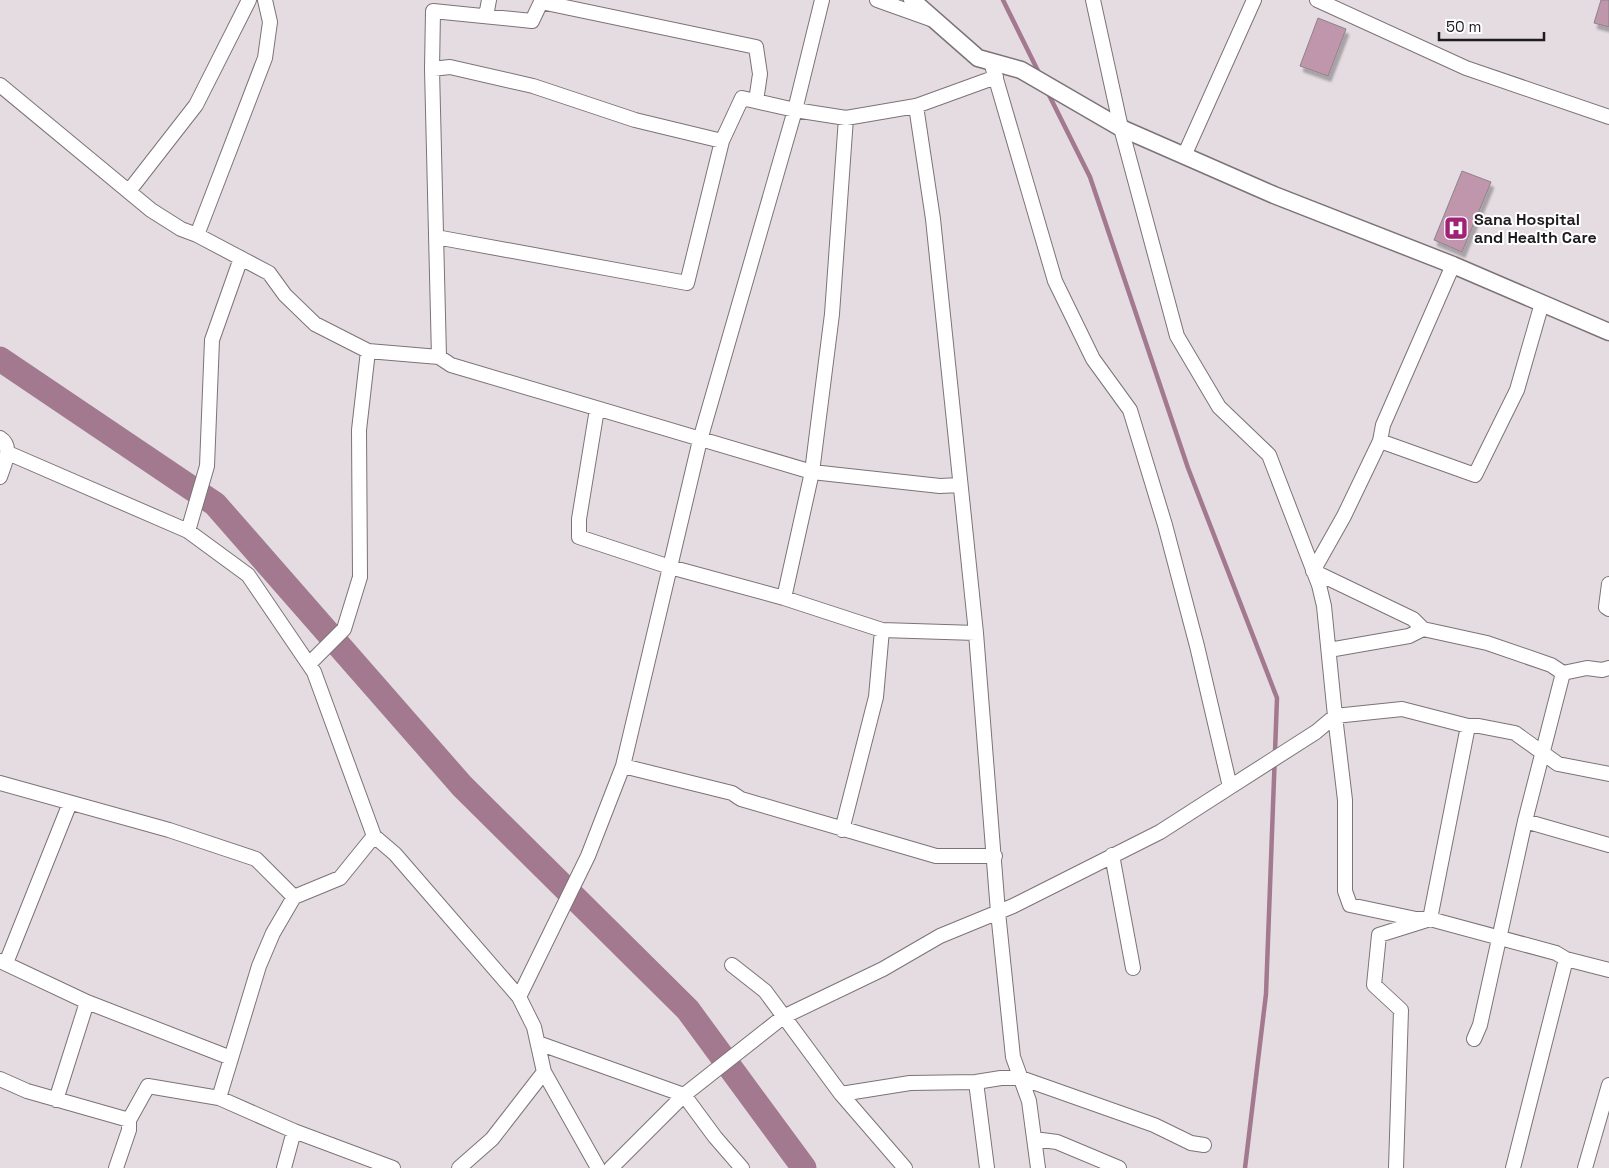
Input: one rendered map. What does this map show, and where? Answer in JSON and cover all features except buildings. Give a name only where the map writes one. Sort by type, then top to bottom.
[{"type":"street","points":[[129,191],[196,105],[249,0]]},
{"type":"street","points":[[197,235],[265,58],[270,22],[265,0]]},
{"type":"street","points":[[486,16],[489,0]]},
{"type":"street","points":[[519,997],[588,856],[623,766],[700,440],[795,110],[822,0]]},
{"type":"street","points":[[877,0],[938,22]]},
{"type":"street","points":[[912,0],[993,70],[1055,281],[1093,359],[1130,410],[1166,525],[1230,787]]},
{"type":"street","points":[[1093,0],[1121,128],[1177,336],[1219,407],[1269,454],[1313,571],[1324,606],[1345,800],[1345,891],[1350,905],[1416,919],[1430,919],[1556,953],[1566,959],[1609,970]]},
{"type":"street","points":[[1184,156],[1254,0]]},
{"type":"street","points":[[1317,0],[1466,68],[1609,117]]},
{"type":"street","points":[[439,357],[432,69],[433,11],[532,21],[541,2],[756,47],[760,74],[756,101]]},
{"type":"street","points":[[432,69],[450,67],[533,86],[635,120],[722,141]]},
{"type":"street","points":[[436,237],[687,283],[722,141],[742,98],[795,110],[846,118],[916,106],[993,70],[1021,70],[1083,104],[1121,128],[1274,195],[1453,265],[1609,332]]},
{"type":"street","points":[[0,85],[150,210],[181,229],[197,235],[268,273],[284,295],[315,324],[368,351],[439,357],[451,365],[812,472],[940,486],[960,484]]},
{"type":"street","points":[[916,106],[933,219],[976,633],[998,912],[1013,1057],[1029,1101],[1038,1168]]},
{"type":"street","points":[[784,598],[812,472],[832,314],[846,118]]},
{"type":"street","points":[[188,531],[207,466],[212,340],[241,258]]},
{"type":"street","points":[[1313,571],[1344,516],[1380,441],[1383,425],[1453,265]]},
{"type":"street","points":[[1380,441],[1475,475],[1518,390],[1542,303]]},
{"type":"street","points":[[309,664],[344,629],[360,577],[359,430],[368,351]]},
{"type":"street","points":[[597,409],[579,519],[579,537],[670,567],[784,598],[882,630],[976,633]]},
{"type":"street","points":[[0,438],[4,440],[8,453],[0,477]]},
{"type":"street","points":[[8,453],[188,531],[248,575],[314,672],[374,836],[395,854],[519,997],[534,1027],[544,1072],[598,1168]]},
{"type":"street","points":[[1313,571],[1413,619],[1423,629],[1488,643],[1551,665],[1563,673],[1587,668],[1602,670],[1609,668]]},
{"type":"street","points":[[1609,584],[1606,607],[1609,609]]},
{"type":"street","points":[[1328,650],[1409,636],[1423,629]]},
{"type":"street","points":[[842,830],[876,697],[882,630]]},
{"type":"street","points":[[1474,1039],[1480,1025],[1525,820],[1563,673]]},
{"type":"street","points":[[612,1168],[684,1095],[783,1017],[884,969],[940,936],[998,912],[1160,832],[1316,732],[1335,716],[1402,709],[1468,726],[1479,726],[1515,733],[1558,764],[1609,774]]},
{"type":"street","points":[[1430,919],[1468,726]]},
{"type":"street","points":[[623,766],[732,793],[741,799],[936,856],[995,856]]},
{"type":"street","points":[[0,783],[169,830],[256,859],[294,896]]},
{"type":"street","points":[[70,803],[3,962],[87,1002],[231,1058]]},
{"type":"street","points":[[1525,820],[1609,845]]},
{"type":"street","points":[[219,1098],[259,966],[273,933],[294,896],[340,878],[374,836]]},
{"type":"street","points":[[1112,855],[1133,968]]},
{"type":"street","points":[[1396,1168],[1401,1010],[1374,985],[1379,935],[1430,919]]},
{"type":"street","points":[[1513,1168],[1566,959]]},
{"type":"street","points":[[732,965],[764,991],[841,1094],[905,1168]]},
{"type":"street","points":[[56,1100],[87,1002]]},
{"type":"street","points":[[538,1043],[684,1095],[715,1137],[742,1168]]},
{"type":"street","points":[[459,1168],[492,1139],[544,1072]]},
{"type":"street","points":[[841,1094],[910,1083],[976,1082],[1001,1078],[1021,1078],[1154,1125],[1191,1143],[1204,1145]]},
{"type":"street","points":[[0,1079],[27,1091],[129,1120]]},
{"type":"street","points":[[976,1082],[987,1168]]},
{"type":"street","points":[[1586,1168],[1609,1085]]},
{"type":"street","points":[[116,1168],[129,1130],[129,1120],[148,1086],[219,1098],[294,1131],[393,1168]]},
{"type":"street","points":[[284,1168],[294,1131]]},
{"type":"street","points":[[1034,1139],[1057,1142],[1120,1168]]},
{"type":"waterway","points":[[1003,0],[1040,75]]},
{"type":"waterway","points":[[1047,91],[1090,177],[1188,468],[1277,698],[1266,994],[1245,1168]]},
{"type":"waterway","points":[[0,359],[215,504],[462,786],[688,1010],[804,1168]]},
{"type":"place","name":"Sana Hospital and Health Care","points":[[1456,228]]}]
